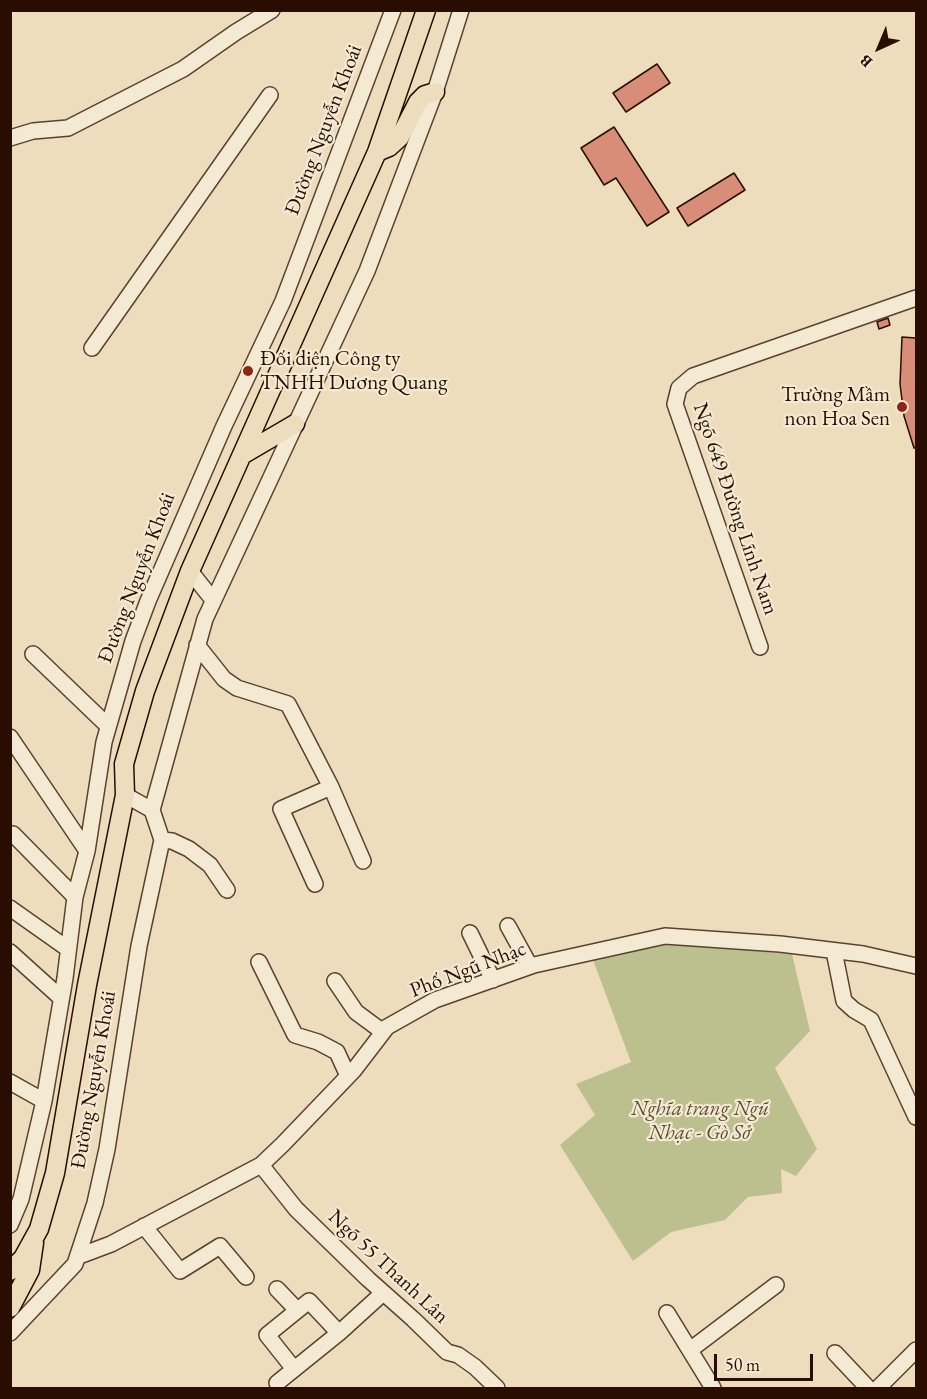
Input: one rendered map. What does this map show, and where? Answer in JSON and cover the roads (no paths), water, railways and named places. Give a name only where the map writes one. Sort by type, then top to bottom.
[{"type":"main road","name":"Đường Nguyễn Khoái","points":[[10,1271],[23,1258],[34,1240],[55,1173],[87,985],[124,795],[124,764],[145,691],[190,571],[377,152],[426,10]]},
{"type":"main road","points":[[377,152],[389,147],[400,137],[418,102],[425,95],[435,92]]},
{"type":"main road","points":[[242,455],[295,424]]},
{"type":"main road","points":[[10,1308],[30,1270],[34,1240]]},
{"type":"street","points":[[10,138],[33,131],[68,128],[183,69],[272,10]]},
{"type":"street","name":"Đường Nguyễn Khoái","points":[[10,1225],[21,1199],[45,1101],[75,897],[87,851],[104,742],[133,641],[224,426],[283,301],[393,10]]},
{"type":"street","points":[[227,890],[210,865],[189,849],[172,840],[162,840],[152,810],[197,645],[213,600],[367,271],[435,92],[460,10]]},
{"type":"street","points":[[92,348],[270,95]]},
{"type":"street","name":"Ngõ 649 Đường Lĩnh Nam","points":[[760,647],[675,404],[679,388],[693,376],[916,298]]},
{"type":"street","points":[[190,571],[213,600]]},
{"type":"street","points":[[197,645],[224,679],[237,688],[288,704],[331,787],[363,861]]},
{"type":"street","points":[[33,654],[108,726]]},
{"type":"street","points":[[10,737],[87,851]]},
{"type":"street","points":[[315,884],[281,808],[331,787]]},
{"type":"street","points":[[124,795],[152,810]]},
{"type":"street","points":[[13,834],[75,897]]},
{"type":"street","name":"Đường Nguyễn Khoái","points":[[10,1333],[70,1271],[79,1256],[95,1203],[107,1149],[139,946],[162,840]]},
{"type":"street","points":[[10,908],[68,949]]},
{"type":"street","points":[[508,926],[530,966]]},
{"type":"street","points":[[470,933],[493,980]]},
{"type":"street","name":"Phố Ngũ Nhạc","points":[[79,1256],[111,1244],[261,1165],[348,1076],[387,1028],[435,1000],[530,966],[665,936],[740,940],[863,954],[916,966]]},
{"type":"street","points":[[834,951],[844,1001],[854,1010],[872,1020],[916,1117]]},
{"type":"street","points":[[10,952],[61,999]]},
{"type":"street","points":[[259,962],[295,1035],[318,1042],[337,1052],[348,1076]]},
{"type":"street","points":[[335,981],[356,1012],[383,1032]]},
{"type":"street","points":[[10,1082],[45,1101]]},
{"type":"street","name":"Ngõ 55 Thanh Lân","points":[[261,1165],[296,1209],[383,1293],[414,1319],[447,1352],[458,1355],[475,1367],[497,1389]]},
{"type":"street","points":[[144,1226],[180,1271],[220,1246],[246,1277]]},
{"type":"street","points":[[690,1350],[776,1285]]},
{"type":"street","points":[[277,1289],[297,1310]]},
{"type":"street","points":[[277,1383],[339,1333],[383,1293]]},
{"type":"street","points":[[294,1369],[267,1335],[297,1310],[309,1301],[339,1333]]},
{"type":"street","points":[[667,1313],[713,1389]]},
{"type":"street","points":[[835,1353],[868,1389]]},
{"type":"street","points":[[878,1389],[914,1358]]},
{"type":"place","name":"Đối diện Công ty TNHH Dương Quang","points":[[248,371]]},
{"type":"place","name":"Trường Mầm non Hoa Sen","points":[[902,407]]},
{"type":"park label","name":"Nghĩa trang Ngũ Nhạc - Gò Sở","points":[[700,1121]]}]
